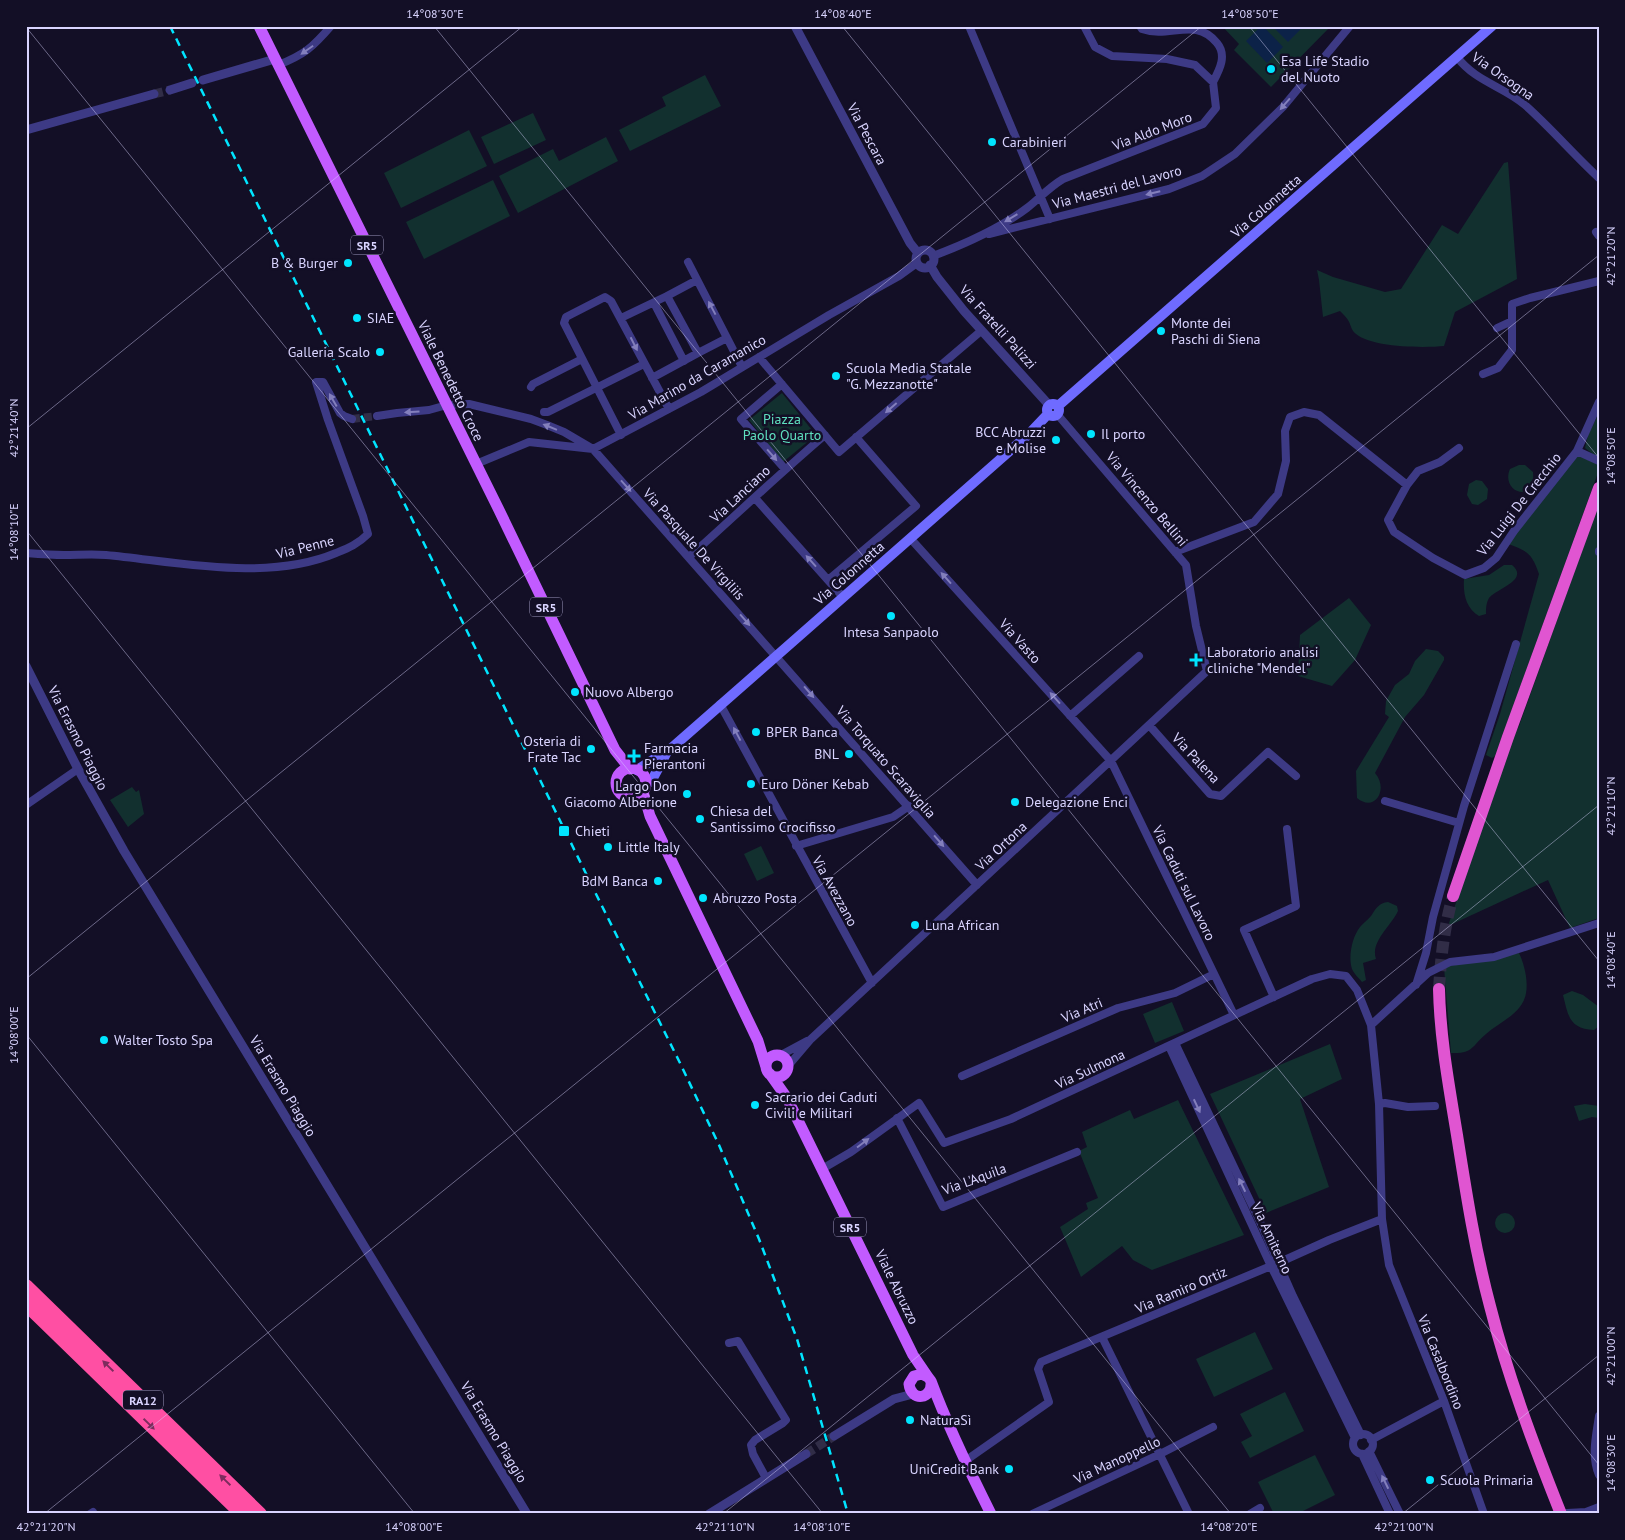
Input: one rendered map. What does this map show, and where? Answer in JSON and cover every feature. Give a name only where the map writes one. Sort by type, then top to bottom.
[{"type":"highway","points":[[1453,896],[1508,737],[1599,488]]},
{"type":"highway","points":[[1439,988],[1441,1031],[1449,1087],[1474,1234],[1490,1308],[1523,1411],[1553,1494],[1564,1513]]},
{"type":"highway","name":"RA12","points":[[26,1286],[260,1514]]},
{"type":"highway","name":"RA12","points":[[26,1304],[242,1514]]},
{"type":"main road","name":"Viale Benedetto Croce","points":[[259,26],[626,772]]},
{"type":"main road","name":"Via Colonnetta","points":[[668,752],[720,704],[1029,434],[1053,410],[1490,27]]},
{"type":"main road","points":[[626,772],[668,752]]},
{"type":"main road","points":[[631,798],[638,796],[645,789],[668,752]]},
{"type":"main road","name":"SR5","points":[[626,772],[645,778],[650,816],[631,798],[623,796],[618,790],[616,783],[626,772]]},
{"type":"main road","name":"Viale Abruzzo","points":[[650,816],[758,1040],[768,1071],[787,1098],[913,1355],[929,1379],[942,1411],[991,1514]]},
{"type":"main road","name":"Viale Abruzzo","points":[[758,1040],[777,1055]]},
{"type":"main road","points":[[777,1055],[769,1059],[768,1071],[776,1076],[785,1070]]},
{"type":"main road","name":"SR5","points":[[777,1055],[786,1060],[785,1070]]},
{"type":"main road","name":"Viale Abruzzo","points":[[785,1070],[787,1098]]},
{"type":"main road","name":"Viale Abruzzo","points":[[913,1355],[915,1388],[942,1411]]},
{"type":"main road","points":[[922,1374],[929,1379],[930,1390],[915,1388],[922,1374]]},
{"type":"street","points":[[203,80],[299,56],[313,46],[331,26]]},
{"type":"street","name":"Via Pescara","points":[[795,26],[910,243],[918,253]]},
{"type":"street","points":[[968,26],[1050,218]]},
{"type":"street","points":[[1084,26],[1095,47],[1112,56],[1167,59],[1195,65],[1213,82],[1221,66],[1222,49],[1211,36],[1200,29],[1151,32],[1142,29],[1140,26]]},
{"type":"street","name":"Via Maestri del Lavoro","points":[[978,237],[1169,189],[1202,176],[1236,154],[1283,107],[1350,26]]},
{"type":"street","name":"Via Orsogna","points":[[1457,57],[1464,67],[1474,75],[1524,104],[1599,178]]},
{"type":"street","name":"Via Aldo Moro","points":[[1041,195],[1050,186],[1063,179],[1203,124],[1216,108],[1213,82]]},
{"type":"street","points":[[170,90],[192,83]]},
{"type":"street","points":[[26,130],[154,94]]},
{"type":"street","name":"Via Maestri del Lavoro","points":[[933,256],[978,237],[1028,207],[1041,195]]},
{"type":"street","points":[[922,250],[928,250],[933,256],[930,266],[925,267],[917,263],[916,258],[922,250]]},
{"type":"street","points":[[688,262],[742,367]]},
{"type":"street","name":"Via Marino da Caramanico","points":[[594,450],[742,367],[899,276],[917,263]]},
{"type":"street","name":"Via Fratelli Palizzi","points":[[930,266],[981,331],[1053,410]]},
{"type":"street","points":[[621,318],[697,280]]},
{"type":"street","points":[[1483,374],[1498,368],[1512,350],[1512,304],[1599,281]]},
{"type":"street","points":[[667,296],[698,353]]},
{"type":"street","points":[[621,435],[564,323],[566,317],[605,297],[611,300],[669,409]]},
{"type":"street","points":[[654,303],[684,361]]},
{"type":"street","points":[[1497,328],[1512,321]]},
{"type":"street","points":[[759,357],[840,452],[981,331]]},
{"type":"street","points":[[652,378],[727,338]]},
{"type":"street","points":[[531,387],[533,384],[582,359]]},
{"type":"street","points":[[544,412],[548,412],[644,364]]},
{"type":"street","name":"Via Penne","points":[[26,553],[103,555],[202,566],[253,568],[285,567],[326,557],[359,543],[368,534],[316,382],[323,382],[340,413],[352,419]]},
{"type":"street","points":[[782,384],[740,419],[784,469],[825,435]]},
{"type":"street","points":[[1599,402],[1577,451],[1599,461]]},
{"type":"street","name":"Via Pasquale De Virgiliis","points":[[447,405],[469,404],[531,419],[564,432],[594,450],[777,656]]},
{"type":"street","points":[[377,416],[429,410],[447,405]]},
{"type":"street","name":"Via Vincenzo Bellini","points":[[1053,410],[1186,564],[1196,626],[1207,671]]},
{"type":"street","points":[[1175,552],[1254,522],[1278,494],[1286,461],[1285,430],[1290,417],[1304,412],[1319,415],[1407,485]]},
{"type":"street","points":[[828,580],[916,506],[856,437]]},
{"type":"street","points":[[476,464],[529,442],[594,450]]},
{"type":"street","name":"Via Luigi De Crecchio","points":[[1459,448],[1440,462],[1418,471],[1407,485],[1388,520],[1394,532],[1433,558],[1465,575],[1484,568],[1496,558],[1514,531],[1577,451]]},
{"type":"street","name":"Via Lanciano","points":[[689,557],[755,498],[784,469]]},
{"type":"street","points":[[755,498],[843,597]]},
{"type":"street","name":"Via Vasto","points":[[910,538],[1111,761]]},
{"type":"street","points":[[1416,985],[1459,823],[1516,644]]},
{"type":"street","name":"Via Torquato Scaraviglia","points":[[777,656],[977,885]]},
{"type":"street","points":[[1070,716],[1139,656]]},
{"type":"street","name":"Via Erasmo Piaggio","points":[[26,666],[78,769],[124,851],[527,1514]]},
{"type":"street","name":"Via Ortona","points":[[785,1070],[811,1039],[1207,671]]},
{"type":"street","name":"Via Avezzano","points":[[720,704],[872,983]]},
{"type":"street","name":"Via Palena","points":[[1149,725],[1210,794],[1221,796],[1268,752],[1296,776]]},
{"type":"street","name":"Via Caduti sul Lavoro","points":[[1111,761],[1234,1016]]},
{"type":"street","points":[[26,805],[78,769]]},
{"type":"street","points":[[1385,801],[1459,823]]},
{"type":"street","points":[[796,846],[893,817],[909,806]]},
{"type":"street","points":[[1274,996],[1244,930],[1296,906],[1287,829]]},
{"type":"street","points":[[1371,1025],[1428,973],[1450,962],[1494,957],[1599,923]]},
{"type":"street","name":"Via Atri","points":[[962,1076],[1118,1008],[1175,993],[1214,974]]},
{"type":"street","name":"Via Sulmona","points":[[822,1170],[851,1152],[919,1103],[944,1143],[1011,1119],[1274,996],[1312,979],[1330,974],[1346,976],[1357,990],[1371,1025]]},
{"type":"street","name":"Via Casalbordino","points":[[1371,1025],[1379,1104],[1382,1219],[1389,1265],[1444,1401],[1484,1514]]},
{"type":"street","name":"Via Ortona","points":[[777,1055],[811,1039]]},
{"type":"street","name":"Via Amiterno","points":[[1172,1045],[1261,1224],[1274,1264],[1358,1436]]},
{"type":"street","points":[[1379,1104],[1385,1103],[1408,1107],[1435,1106]]},
{"type":"street","name":"Via L'Aquila","points":[[897,1118],[943,1207],[1078,1152]]},
{"type":"street","points":[[1274,1264],[1382,1219]]},
{"type":"street","name":"Via Ramiro Ortiz","points":[[965,1461],[1049,1402],[1038,1369],[1042,1362],[1274,1264]]},
{"type":"street","points":[[1102,1337],[1189,1514]]},
{"type":"street","points":[[730,1343],[738,1341],[786,1420],[755,1440],[751,1445],[766,1478]]},
{"type":"street","points":[[834,1436],[915,1388]]},
{"type":"street","points":[[1371,1440],[1444,1401]]},
{"type":"street","points":[[1599,1416],[1594,1454],[1599,1475]]},
{"type":"street","name":"Via Manoppello","points":[[1032,1514],[1213,1427]]},
{"type":"street","points":[[1358,1436],[1368,1436],[1371,1440],[1372,1446],[1365,1452],[1357,1452],[1353,1447],[1358,1436]]},
{"type":"street","points":[[1365,1452],[1390,1514]]},
{"type":"street","points":[[1365,1452],[1400,1514]]},
{"type":"street","points":[[708,1514],[806,1454]]},
{"type":"street","points":[[1564,1513],[1586,1512],[1599,1507]]},
{"type":"street","points":[[1250,1514],[1260,1508]]},
{"type":"green space","name":"Esa Life Stadio del Nuoto","points":[[1222,26],[1331,26],[1271,87],[1234,50],[1239,44]]},
{"type":"green space","points":[[705,75],[721,106],[630,151],[619,130],[666,106],[662,97]]},
{"type":"green space","points":[[533,113],[546,140],[494,164],[481,137]]},
{"type":"green space","points":[[469,130],[487,166],[401,208],[384,173]]},
{"type":"green space","points":[[606,137],[618,161],[518,213],[499,176],[553,149],[559,161]]},
{"type":"green space","points":[[1508,162],[1517,279],[1455,312],[1444,346],[1410,347],[1382,344],[1360,337],[1353,331],[1348,320],[1340,311],[1323,317],[1317,270],[1333,277],[1385,292],[1401,289],[1442,225],[1458,234],[1504,163]]},
{"type":"green space","points":[[493,180],[510,216],[424,259],[406,222]]},
{"type":"green space","name":"Piazza Paolo Quarto","points":[[782,393],[816,435],[783,462],[749,420]]},
{"type":"green space","points":[[1599,413],[1599,459],[1585,448],[1588,435]]},
{"type":"green space","points":[[1577,455],[1599,465],[1599,470],[1495,756],[1492,758],[1486,755],[1500,714],[1539,574],[1534,562],[1525,551],[1508,544]]},
{"type":"green space","points":[[1519,465],[1525,465],[1533,472],[1532,484],[1523,492],[1512,488],[1508,477],[1510,469]]},
{"type":"green space","points":[[1476,480],[1482,481],[1488,489],[1487,499],[1478,505],[1472,504],[1467,495],[1469,484]]},
{"type":"green space","points":[[1599,503],[1599,918],[1570,928],[1548,880],[1448,926],[1513,737],[1519,726]]},
{"type":"green space","points":[[1504,565],[1512,565],[1517,575],[1510,584],[1489,598],[1486,614],[1479,616],[1468,605],[1464,590],[1464,579],[1489,575]]},
{"type":"green space","points":[[1349,598],[1371,625],[1355,660],[1332,686],[1298,676],[1300,635]]},
{"type":"green space","points":[[1426,649],[1438,651],[1444,657],[1444,660],[1424,695],[1405,717],[1375,773],[1381,786],[1378,797],[1369,803],[1364,802],[1357,798],[1356,771],[1389,717],[1385,714],[1386,701],[1395,685],[1409,674],[1415,661]]},
{"type":"green space","points":[[132,787],[136,792],[139,790],[144,814],[128,827],[110,800]]},
{"type":"green space","points":[[761,846],[774,873],[757,881],[744,854]]},
{"type":"green space","points":[[1388,902],[1397,906],[1398,911],[1378,940],[1375,953],[1376,959],[1363,963],[1366,980],[1362,982],[1353,971],[1351,964],[1353,942],[1357,931],[1376,908],[1382,903]]},
{"type":"green space","points":[[1519,953],[1526,973],[1527,988],[1519,1008],[1468,1051],[1451,1053],[1444,967]]},
{"type":"green space","points":[[1572,991],[1583,995],[1599,1007],[1599,1026],[1594,1030],[1579,1027],[1568,1015],[1563,995]]},
{"type":"green space","points":[[1172,1002],[1184,1031],[1155,1043],[1143,1014]]},
{"type":"green space","points":[[1330,1044],[1342,1079],[1300,1099],[1329,1187],[1266,1213],[1210,1094]]},
{"type":"green space","points":[[1178,1100],[1244,1235],[1152,1270],[1133,1260],[1122,1246],[1081,1277],[1060,1227],[1088,1209],[1086,1203],[1098,1198],[1079,1151],[1087,1147],[1082,1132],[1130,1110],[1134,1119]]},
{"type":"green space","points":[[1585,1104],[1599,1106],[1599,1118],[1592,1117],[1579,1121],[1574,1106]]},
{"type":"green space","points":[[1501,1213],[1509,1213],[1515,1219],[1515,1227],[1509,1233],[1501,1233],[1495,1227],[1495,1219]]},
{"type":"green space","points":[[1255,1332],[1273,1369],[1214,1397],[1196,1359]]},
{"type":"green space","points":[[1285,1392],[1304,1431],[1250,1458],[1241,1442],[1252,1436],[1240,1414]]},
{"type":"green space","points":[[1315,1455],[1335,1495],[1297,1514],[1274,1514],[1258,1482]]},
{"type":"water","points":[[1261,26],[1283,47],[1267,63],[1246,41]]},
{"type":"water","points":[[1272,26],[1304,26],[1288,42]]},
{"type":"tunnel","points":[[154,94],[170,90]]},
{"type":"tunnel","points":[[352,419],[377,416]]},
{"type":"tunnel","points":[[1439,989],[1443,942],[1453,896]]},
{"type":"tunnel","points":[[806,1454],[834,1436]]},
{"type":"railway","points":[[170,26],[719,1145],[759,1239],[797,1339],[848,1514]]},
{"type":"place","name":"Esa Life Stadio del Nuoto","points":[[1271,69]]},
{"type":"place","name":"Carabinieri","points":[[992,142]]},
{"type":"place","name":"B & Burger","points":[[348,263]]},
{"type":"place","name":"SIAE","points":[[357,318]]},
{"type":"place","name":"Monte dei Paschi di Siena","points":[[1161,331]]},
{"type":"place","name":"Galleria Scalo","points":[[380,352]]},
{"type":"place","name":"Scuola Media Statale \"G. Mezzanotte\"","points":[[836,376]]},
{"type":"place","name":"Il porto","points":[[1091,434]]},
{"type":"place","name":"BCC Abruzzi e Molise","points":[[1056,440]]},
{"type":"place","name":"Intesa Sanpaolo","points":[[891,616]]},
{"type":"place","name":"Laboratorio analisi cliniche \"Mendel\"","points":[[1196,660]]},
{"type":"place","name":"Nuovo Albergo","points":[[575,692]]},
{"type":"place","name":"BPER Banca","points":[[756,732]]},
{"type":"place","name":"Osteria di Frate Tac","points":[[591,749]]},
{"type":"place","name":"BNL","points":[[849,754]]},
{"type":"place","name":"Farmacia Pierantoni","points":[[634,756]]},
{"type":"place","name":"Euro Döner Kebab","points":[[751,784]]},
{"type":"place","name":"Largo Don Giacomo Alberione","points":[[687,794]]},
{"type":"place","name":"Delegazione Enci","points":[[1015,802]]},
{"type":"place","name":"Chiesa del Santissimo Crocifisso","points":[[700,819]]},
{"type":"place","name":"Chieti","points":[[564,831]]},
{"type":"place","name":"Little Italy","points":[[608,847]]},
{"type":"place","name":"BdM Banca","points":[[658,881]]},
{"type":"place","name":"Abruzzo Posta","points":[[703,898]]},
{"type":"place","name":"Luna African","points":[[915,925]]},
{"type":"place","name":"Walter Tosto Spa","points":[[104,1040]]},
{"type":"place","name":"Sacrario dei Caduti Civili e Militari","points":[[755,1105]]},
{"type":"place","name":"NaturaSì","points":[[910,1420]]},
{"type":"place","name":"UniCredit Bank","points":[[1009,1469]]},
{"type":"place","name":"Scuola Primaria","points":[[1430,1480]]}]
